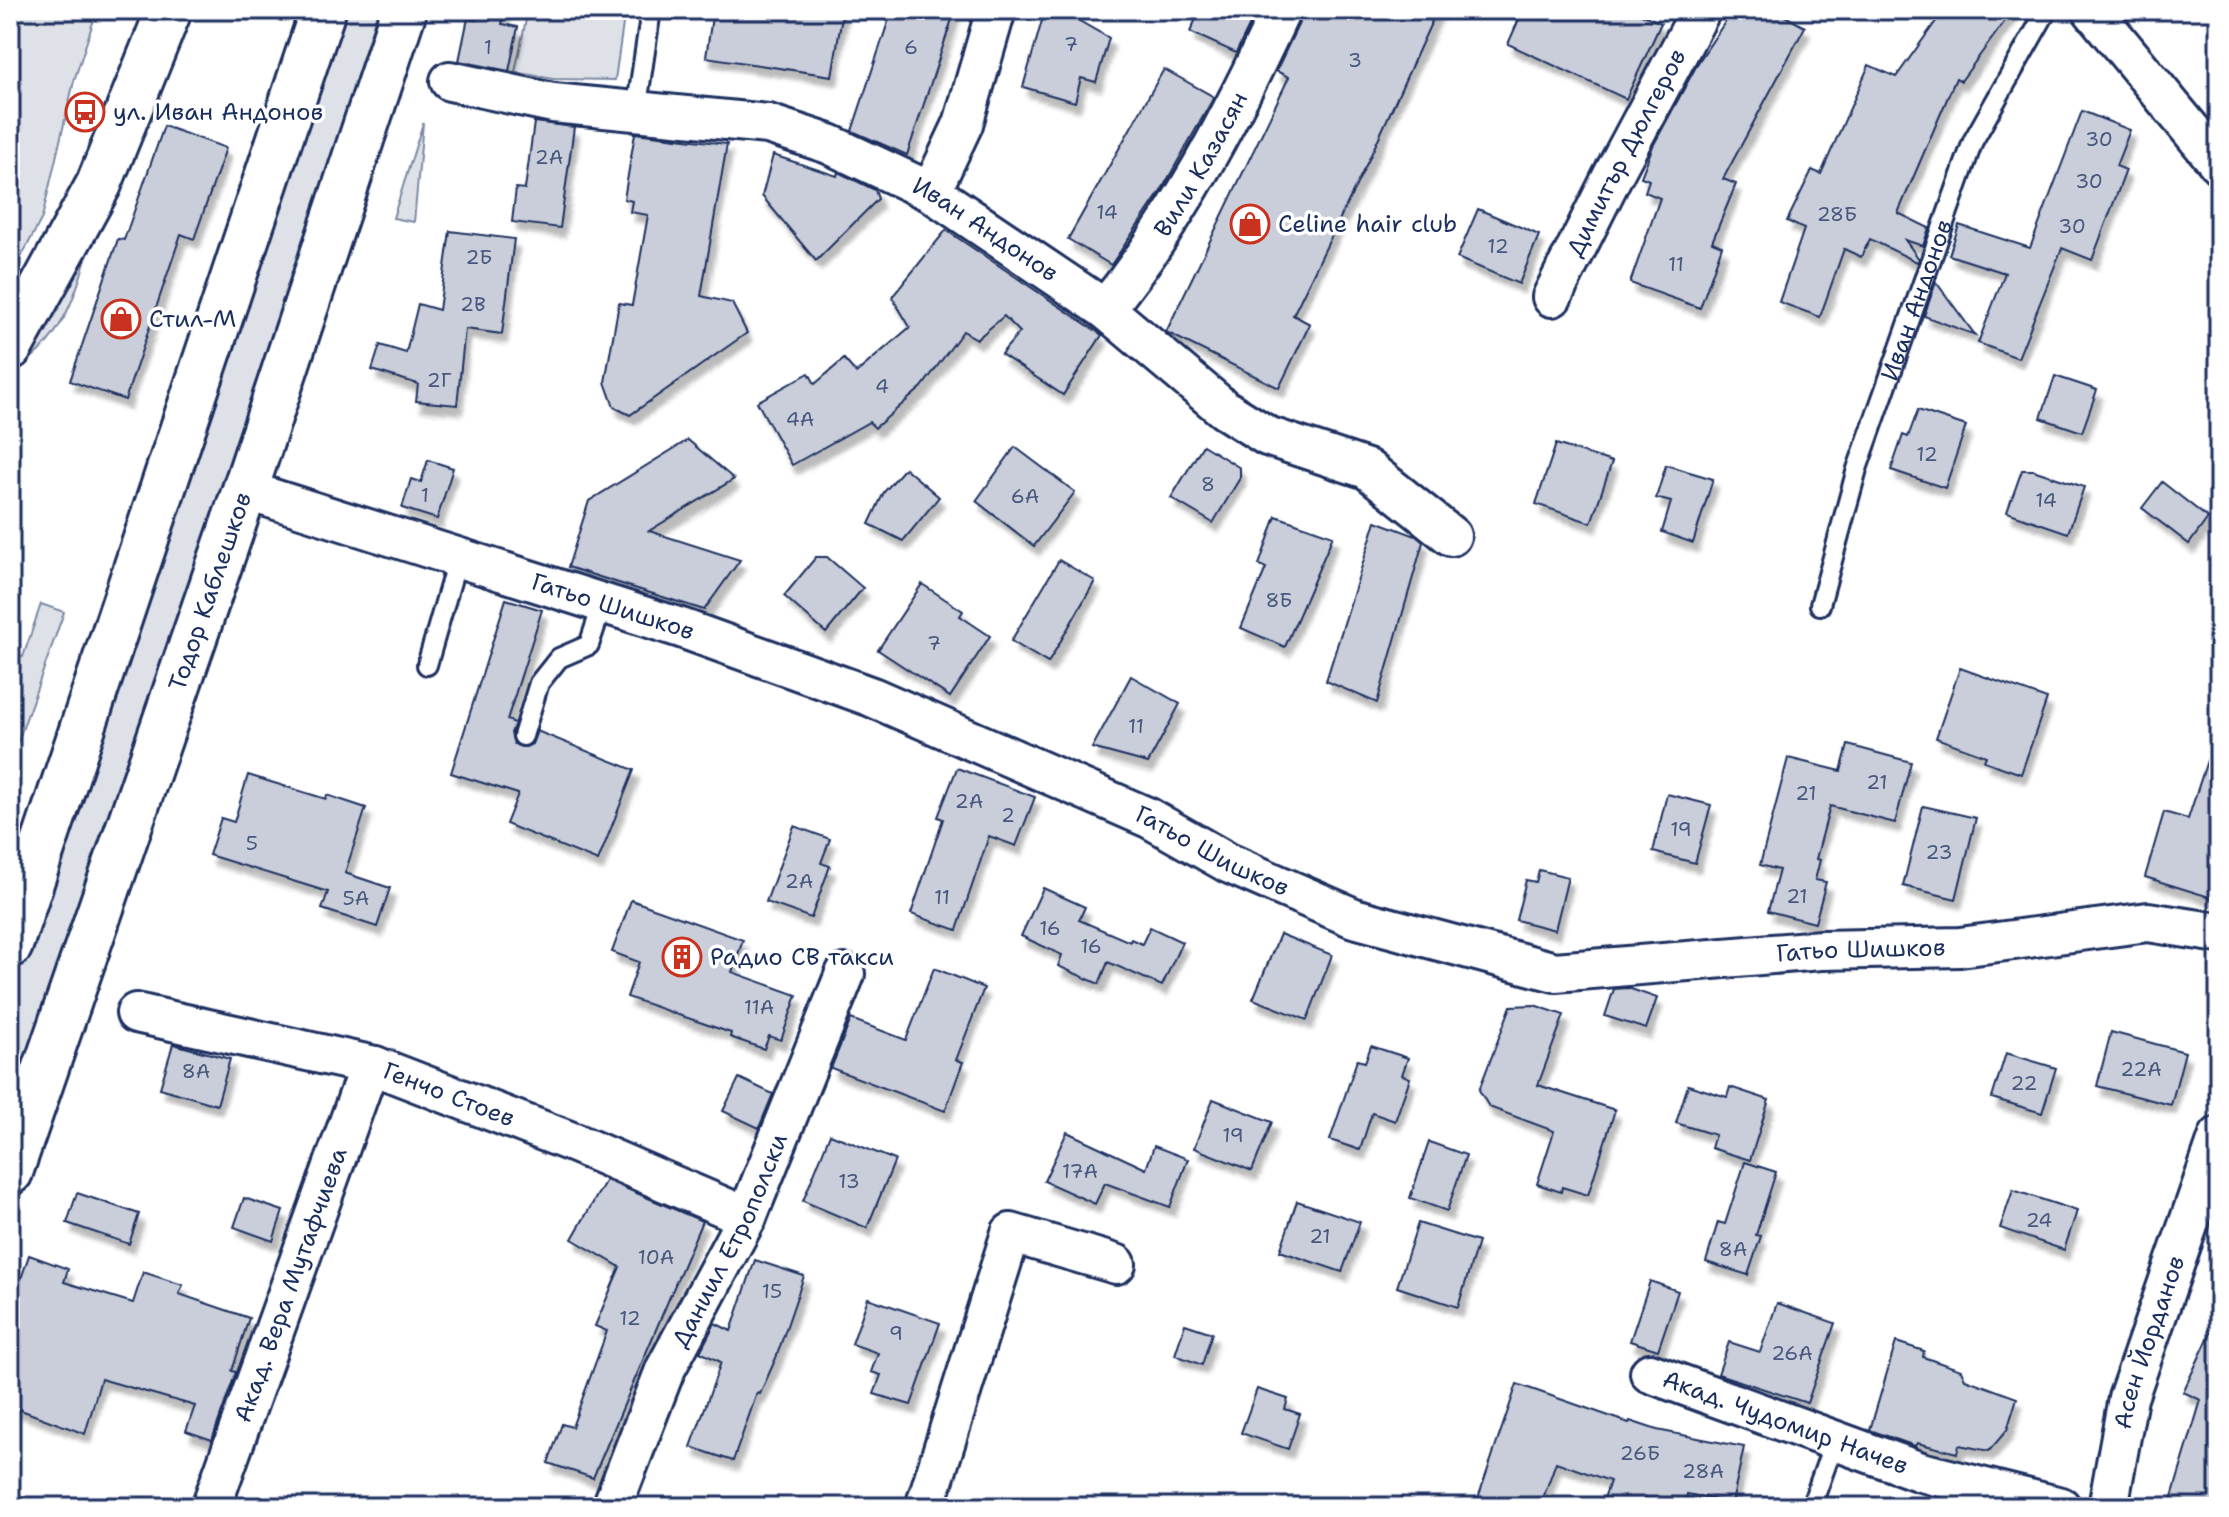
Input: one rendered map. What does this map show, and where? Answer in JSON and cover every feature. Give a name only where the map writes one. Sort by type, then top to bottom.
[{"type":"main road","points":[[10,347],[99,184],[169,10]]},
{"type":"main road","points":[[10,945],[323,10]]},
{"type":"main road","name":"Тодор Каблешков","points":[[10,1172],[245,490],[404,10]]},
{"type":"street","points":[[931,192],[963,124],[996,10]]},
{"type":"street","name":"Вили Казасян","points":[[1105,309],[1142,264],[1175,210],[1248,83],[1281,10]]},
{"type":"street","name":"Димитър Дюлгеров","points":[[1552,297],[1700,10]]},
{"type":"street","points":[[2092,10],[2219,164]]},
{"type":"street","name":"Иван Андонов","points":[[450,81],[553,103],[768,124],[829,144],[931,192],[1105,309],[1224,409],[1267,436],[1367,469],[1451,536]]},
{"type":"street","name":"Гатьо Шишков","points":[[245,490],[681,628],[872,697],[1149,818],[1228,863],[1354,918],[1555,972],[1821,950],[1960,947],[2148,922],[2219,933]]},
{"type":"street","name":"Даниил Етрополски","points":[[612,1507],[665,1370],[747,1217],[845,974]]},
{"type":"street","name":"Генчо Стоев","points":[[136,1013],[375,1066],[577,1144],[747,1217]]},
{"type":"street","name":"Акад. Вера Мутафчиева","points":[[211,1507],[366,1075],[375,1066]]},
{"type":"street","name":"Асен Йорданов","points":[[2108,1507],[2128,1398],[2219,1136]]},
{"type":"street","points":[[925,1507],[1011,1233],[1116,1264]]},
{"type":"street","name":"Акад. Чудомир Начев","points":[[1650,1373],[1921,1472],[2061,1507]]},
{"type":"lane","points":[[636,112],[651,10]]},
{"type":"lane","name":"Иван Андонов","points":[[1820,605],[1857,469],[1973,141],[2047,10]]},
{"type":"lane","points":[[427,665],[458,557]]},
{"type":"lane","points":[[523,736],[539,683],[559,658],[589,645],[603,603]]},
{"type":"lane","points":[[1811,1507],[1835,1440]]},
{"type":"shaded area","points":[[10,10],[97,10],[74,81],[42,218],[10,278]]},
{"type":"shaded area","points":[[341,10],[378,10],[202,557],[10,1107],[10,995],[165,543]]},
{"type":"shaded area","points":[[528,10],[625,10],[615,80],[553,79],[515,72]]},
{"type":"shaded area","points":[[423,123],[414,222],[393,218]]},
{"type":"shaded area","points":[[88,250],[66,314],[48,342],[23,364]]},
{"type":"shaded area","points":[[41,604],[64,612],[10,764],[10,653],[23,657]]},
{"type":"building","points":[[478,10],[505,10],[502,24],[518,27],[509,71],[459,61],[468,18],[476,20]]},
{"type":"building","points":[[713,10],[843,10],[832,76],[706,57]]},
{"type":"building","points":[[892,10],[955,10],[907,155],[852,131]]},
{"type":"building","points":[[1045,10],[1060,10],[1109,38],[1096,82],[1081,78],[1075,102],[1023,87]]},
{"type":"building","points":[[1200,10],[1257,10],[1236,53],[1190,32]]},
{"type":"building","points":[[1303,10],[1437,10],[1293,315],[1310,324],[1279,388],[1166,332],[1289,77],[1276,71]]},
{"type":"building","points":[[1523,10],[1633,10],[1661,23],[1626,99],[1508,44]]},
{"type":"building","points":[[1733,10],[1774,10],[1805,27],[1723,179],[1736,184],[1712,242],[1722,246],[1700,308],[1630,283],[1660,198],[1645,192],[1649,180],[1641,177],[1653,146],[1699,61]]},
{"type":"building","points":[[1944,10],[2013,10],[1961,81],[1956,78],[1898,213],[1929,228],[1923,246],[1905,240],[1919,259],[1917,262],[1870,239],[1861,257],[1844,249],[1820,317],[1779,302],[1804,229],[1787,221],[1812,170],[1821,174],[1869,65],[1896,77]]},
{"type":"building","points":[[1164,69],[1214,97],[1161,191],[1111,265],[1068,239]]},
{"type":"building","points":[[2082,111],[2130,130],[2116,166],[2126,170],[2092,260],[2062,248],[2018,358],[1978,343],[2005,273],[1949,255],[1959,225],[2030,248]]},
{"type":"building","points":[[534,122],[574,127],[560,228],[512,222],[516,188],[525,189]]},
{"type":"building","points":[[164,126],[226,148],[194,239],[181,234],[125,400],[70,381],[118,239],[124,240]]},
{"type":"building","points":[[635,133],[727,144],[701,296],[732,303],[747,333],[630,415],[614,407],[605,382],[619,303],[632,305],[648,215],[630,212],[632,201],[624,199]]},
{"type":"building","points":[[773,155],[837,176],[838,172],[875,190],[878,199],[816,261],[762,196]]},
{"type":"building","points":[[1478,209],[1539,235],[1519,284],[1457,258]]},
{"type":"building","points":[[946,230],[1102,335],[1063,395],[1001,354],[1020,332],[1004,316],[977,339],[963,331],[922,387],[875,428],[869,422],[792,465],[757,402],[809,373],[815,384],[844,359],[856,373],[910,327],[892,297]]},
{"type":"building","points":[[450,231],[514,239],[502,334],[465,329],[457,405],[416,401],[418,384],[372,370],[380,345],[406,353],[418,304],[439,310]]},
{"type":"building","points":[[1936,282],[1975,335],[1924,316]]},
{"type":"building","points":[[2055,376],[2097,390],[2082,432],[2041,418]]},
{"type":"building","points":[[1918,410],[1966,426],[1945,488],[1891,470],[1903,435],[1908,437]]},
{"type":"building","points":[[688,440],[734,479],[649,531],[740,560],[704,610],[568,567],[589,501]]},
{"type":"building","points":[[1556,444],[1612,462],[1591,523],[1536,504]]},
{"type":"building","points":[[1203,445],[1240,468],[1240,478],[1213,523],[1171,498]]},
{"type":"building","points":[[1015,447],[1075,492],[1034,546],[976,501]]},
{"type":"building","points":[[428,460],[453,468],[437,519],[402,508],[411,479],[421,482]]},
{"type":"building","points":[[1666,465],[1713,479],[1693,543],[1662,532],[1671,502],[1656,498]]},
{"type":"building","points":[[905,468],[939,497],[903,541],[869,524],[884,492]]},
{"type":"building","points":[[2022,470],[2033,470],[2084,487],[2068,533],[2007,512]]},
{"type":"building","points":[[2162,482],[2208,518],[2189,544],[2142,508]]},
{"type":"building","points":[[1276,516],[1333,536],[1285,647],[1241,628],[1266,568],[1259,565]]},
{"type":"building","points":[[1376,521],[1416,536],[1423,542],[1377,703],[1326,681]]},
{"type":"building","points":[[816,557],[827,557],[863,588],[826,633],[784,596]]},
{"type":"building","points":[[1059,560],[1095,581],[1048,663],[1011,641]]},
{"type":"building","points":[[922,584],[963,611],[960,616],[990,636],[950,697],[878,650]]},
{"type":"building","points":[[506,599],[542,610],[507,720],[515,723],[511,733],[514,744],[526,747],[532,744],[537,731],[634,770],[598,861],[506,824],[518,794],[451,773]]},
{"type":"building","points":[[1960,668],[2047,699],[2021,774],[1984,761],[1986,756],[1936,738]]},
{"type":"building","points":[[1131,676],[1180,704],[1148,763],[1092,748]]},
{"type":"building","points":[[2214,739],[2219,740],[2219,900],[2145,877],[2164,812],[2188,819]]},
{"type":"building","points":[[1848,745],[1911,762],[1895,823],[1830,806],[1816,859],[1820,860],[1815,880],[1826,882],[1815,923],[1768,911],[1779,870],[1760,865],[1788,758],[1841,771]]},
{"type":"building","points":[[957,768],[1035,797],[1016,846],[989,836],[957,930],[911,914],[943,819],[938,817]]},
{"type":"building","points":[[248,775],[366,808],[345,873],[390,888],[377,927],[322,909],[328,892],[209,855],[221,818],[234,822]]},
{"type":"building","points":[[1667,794],[1711,805],[1695,863],[1653,852]]},
{"type":"building","points":[[1923,806],[1976,818],[1956,899],[1903,886]]},
{"type":"building","points":[[794,826],[830,839],[821,863],[830,866],[811,918],[766,902]]},
{"type":"building","points":[[1539,870],[1568,877],[1555,930],[1516,920],[1526,880],[1536,882]]},
{"type":"building","points":[[1043,888],[1085,907],[1079,920],[1130,942],[1131,939],[1142,944],[1150,927],[1182,942],[1162,986],[1108,962],[1099,984],[1058,966],[1062,955],[1021,936]]},
{"type":"building","name":"Радио СВ такси","points":[[631,900],[743,940],[732,972],[797,995],[781,1040],[769,1036],[764,1049],[730,1037],[731,1033],[627,997],[639,962],[612,952]]},
{"type":"building","points":[[1280,934],[1332,955],[1307,1020],[1253,999]]},
{"type":"building","points":[[934,968],[984,988],[956,1060],[963,1062],[945,1111],[831,1068],[851,1019],[906,1040]]},
{"type":"building","points":[[1628,988],[1657,998],[1646,1029],[1605,1016],[1614,989]]},
{"type":"building","points":[[1534,1005],[1564,1015],[1538,1085],[1615,1110],[1588,1195],[1562,1187],[1561,1192],[1537,1184],[1554,1131],[1489,1107],[1479,1090],[1511,1006]]},
{"type":"building","points":[[2111,1032],[2185,1052],[2171,1105],[2097,1086]]},
{"type":"building","points":[[173,1044],[230,1059],[217,1105],[160,1088]]},
{"type":"building","points":[[1371,1046],[1408,1058],[1402,1075],[1410,1078],[1395,1121],[1372,1113],[1360,1150],[1330,1140],[1357,1060],[1365,1062]]},
{"type":"building","points":[[2006,1053],[2056,1068],[2042,1113],[1992,1098]]},
{"type":"building","points":[[739,1078],[773,1094],[759,1128],[723,1111]]},
{"type":"building","points":[[1688,1085],[1727,1097],[1730,1087],[1769,1100],[1750,1160],[1711,1148],[1715,1135],[1676,1123]]},
{"type":"building","points":[[1213,1099],[1272,1122],[1252,1171],[1194,1148]]},
{"type":"building","points":[[1067,1132],[1146,1169],[1154,1146],[1188,1159],[1170,1207],[1105,1183],[1095,1204],[1044,1181]]},
{"type":"building","points":[[830,1134],[895,1160],[867,1228],[803,1201]]},
{"type":"building","points":[[1429,1142],[1466,1155],[1447,1211],[1410,1198]]},
{"type":"building","points":[[1745,1162],[1776,1172],[1756,1235],[1761,1236],[1748,1275],[1706,1262],[1718,1222],[1725,1224]]},
{"type":"building","points":[[606,1180],[702,1221],[593,1478],[548,1463],[562,1424],[572,1427],[607,1331],[595,1326],[620,1267],[572,1239]]},
{"type":"building","points":[[2013,1190],[2077,1211],[2064,1250],[2000,1228]]},
{"type":"building","points":[[77,1193],[139,1214],[129,1244],[67,1223]]},
{"type":"building","points":[[244,1198],[283,1211],[273,1241],[234,1227]]},
{"type":"building","points":[[1297,1201],[1360,1222],[1342,1272],[1280,1251]]},
{"type":"building","points":[[1418,1223],[1478,1242],[1458,1307],[1397,1287]]},
{"type":"building","points":[[29,1255],[68,1269],[64,1282],[133,1303],[143,1272],[183,1285],[179,1294],[249,1318],[232,1371],[236,1372],[212,1440],[186,1431],[195,1406],[101,1379],[85,1434],[10,1406],[10,1312]]},
{"type":"building","points":[[755,1260],[804,1276],[776,1358],[760,1394],[757,1393],[733,1461],[691,1447],[721,1362],[700,1352],[715,1323],[731,1331]]},
{"type":"building","points":[[1650,1281],[1678,1291],[1658,1350],[1630,1341]]},
{"type":"building","points":[[868,1298],[940,1323],[911,1405],[874,1394],[881,1375],[871,1372],[878,1353],[852,1344]]},
{"type":"building","points":[[1777,1303],[1835,1323],[1807,1403],[1718,1374],[1729,1342],[1760,1352]]},
{"type":"building","points":[[2219,1315],[2219,1507],[2169,1507],[2201,1400],[2183,1392]]},
{"type":"building","points":[[1185,1324],[1212,1333],[1202,1365],[1175,1355]]},
{"type":"building","points":[[1896,1342],[1924,1351],[1923,1357],[1961,1370],[1965,1379],[2017,1398],[2007,1430],[1989,1451],[1959,1445],[1957,1453],[1917,1443],[1915,1446],[1870,1430]]},
{"type":"building","points":[[1517,1384],[1629,1423],[1744,1447],[1732,1503],[1687,1494],[1685,1506],[1645,1498],[1642,1507],[1601,1507],[1610,1481],[1556,1462],[1540,1507],[1475,1507]]},
{"type":"building","points":[[1257,1389],[1288,1399],[1285,1409],[1300,1414],[1288,1449],[1241,1433]]},
{"type":"place","name":"ул. Иван Андонов","points":[[85,112]]},
{"type":"place","name":"Celine hair club","points":[[1250,224]]},
{"type":"place","name":"Стил-М","points":[[121,319]]},
{"type":"place","name":"Радио СВ такси","points":[[682,957]]}]
